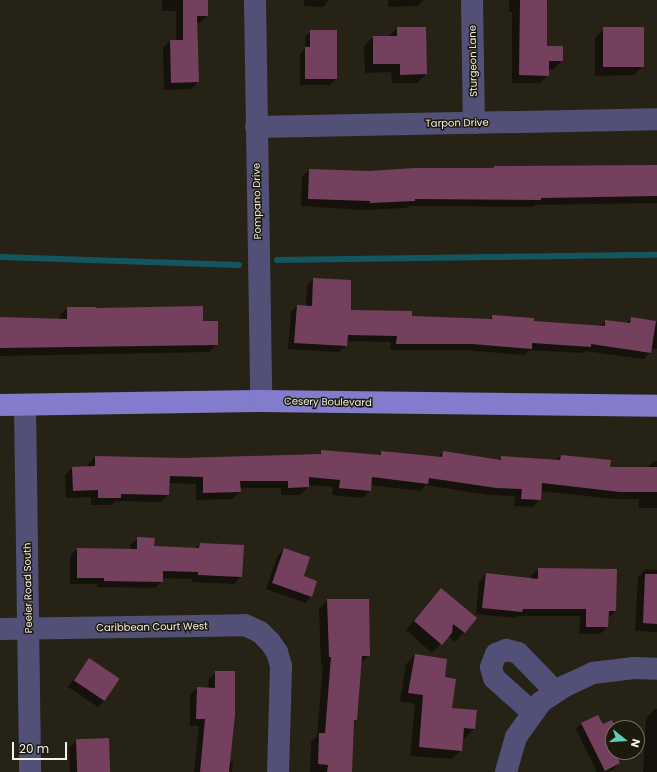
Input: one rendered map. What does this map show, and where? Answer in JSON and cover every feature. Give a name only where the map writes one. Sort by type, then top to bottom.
[{"type":"main road","name":"Cesery Boulevard","points":[[0,405],[261,401],[657,406]]},
{"type":"street","name":"Pompano Drive","points":[[255,0],[261,401]]},
{"type":"street","name":"Sturgeon Lane","points":[[472,0],[474,123]]},
{"type":"street","name":"Tarpon Drive","points":[[256,127],[657,119]]},
{"type":"street","name":"Peeler Road South","points":[[25,405],[30,772]]},
{"type":"street","name":"Caribbean Court West","points":[[0,629],[245,625],[260,632],[277,652],[281,666],[278,772]]},
{"type":"street","points":[[506,772],[516,737],[543,702],[565,686],[593,673],[634,668],[657,668]]},
{"type":"building","points":[[183,0],[208,0],[208,16],[197,16],[199,82],[171,83],[170,40],[183,40]]},
{"type":"building","points":[[520,0],[547,0],[547,46],[563,46],[563,61],[549,61],[549,76],[519,75]]},
{"type":"building","points":[[397,27],[426,27],[427,74],[400,75],[400,64],[373,64],[373,36],[397,36]]},
{"type":"building","points":[[603,27],[644,27],[644,67],[603,67]]},
{"type":"building","points":[[310,30],[337,30],[337,79],[305,79],[305,47],[310,47]]},
{"type":"building","points":[[657,165],[657,196],[541,198],[541,200],[415,199],[415,201],[370,203],[370,201],[308,199],[309,169],[369,171],[415,168],[494,168],[494,166]]},
{"type":"building","points":[[313,278],[351,280],[351,310],[412,311],[412,316],[492,319],[492,315],[534,318],[534,321],[605,326],[605,320],[630,323],[631,317],[656,321],[651,353],[591,344],[591,347],[532,343],[532,349],[472,344],[396,344],[397,336],[348,335],[347,346],[294,343],[297,305],[312,306]]},
{"type":"building","points":[[203,306],[203,321],[218,321],[218,345],[0,348],[0,317],[67,319],[67,307],[96,308]]},
{"type":"building","points":[[321,450],[381,455],[381,451],[442,457],[443,451],[501,460],[501,456],[560,460],[561,455],[611,460],[610,467],[657,467],[657,492],[620,492],[542,483],[541,500],[521,499],[522,489],[496,488],[429,478],[428,484],[372,477],[371,491],[339,488],[340,480],[309,477],[309,487],[288,488],[288,481],[240,481],[241,492],[203,493],[203,477],[170,476],[169,495],[121,494],[121,498],[98,498],[98,490],[73,491],[72,467],[95,466],[95,456],[182,458],[321,454]]},
{"type":"building","points":[[137,537],[155,538],[154,546],[199,548],[200,543],[244,545],[242,577],[198,575],[198,572],[163,571],[163,582],[104,581],[104,578],[77,578],[77,548],[137,549]]},
{"type":"building","points":[[284,548],[310,557],[304,576],[317,581],[312,597],[272,583]]},
{"type":"building","points":[[538,568],[617,569],[616,611],[609,611],[608,627],[586,627],[586,609],[523,609],[522,612],[482,608],[486,573],[538,579]]},
{"type":"building","points":[[645,574],[657,574],[657,624],[643,623]]},
{"type":"building","points":[[441,588],[477,618],[465,633],[453,624],[452,633],[442,645],[414,621]]},
{"type":"building","points":[[327,599],[369,599],[370,656],[362,656],[357,720],[354,720],[352,772],[327,772],[328,765],[318,764],[319,733],[325,733],[331,657],[329,657]]},
{"type":"building","points":[[415,654],[447,659],[445,677],[456,679],[452,708],[477,710],[475,729],[464,728],[462,751],[419,747],[423,695],[408,693]]},
{"type":"building","points":[[89,658],[120,679],[105,701],[74,680]]},
{"type":"building","points":[[215,671],[235,671],[235,715],[229,772],[200,772],[205,719],[196,719],[197,687],[215,688]]},
{"type":"building","points":[[598,715],[603,724],[605,723],[605,760],[618,760],[620,763],[605,771],[581,723]]},
{"type":"building","points":[[109,738],[110,772],[77,772],[76,739]]},
{"type":"waterway","points":[[277,260],[657,255]]},
{"type":"waterway","points":[[0,257],[239,265]]}]
